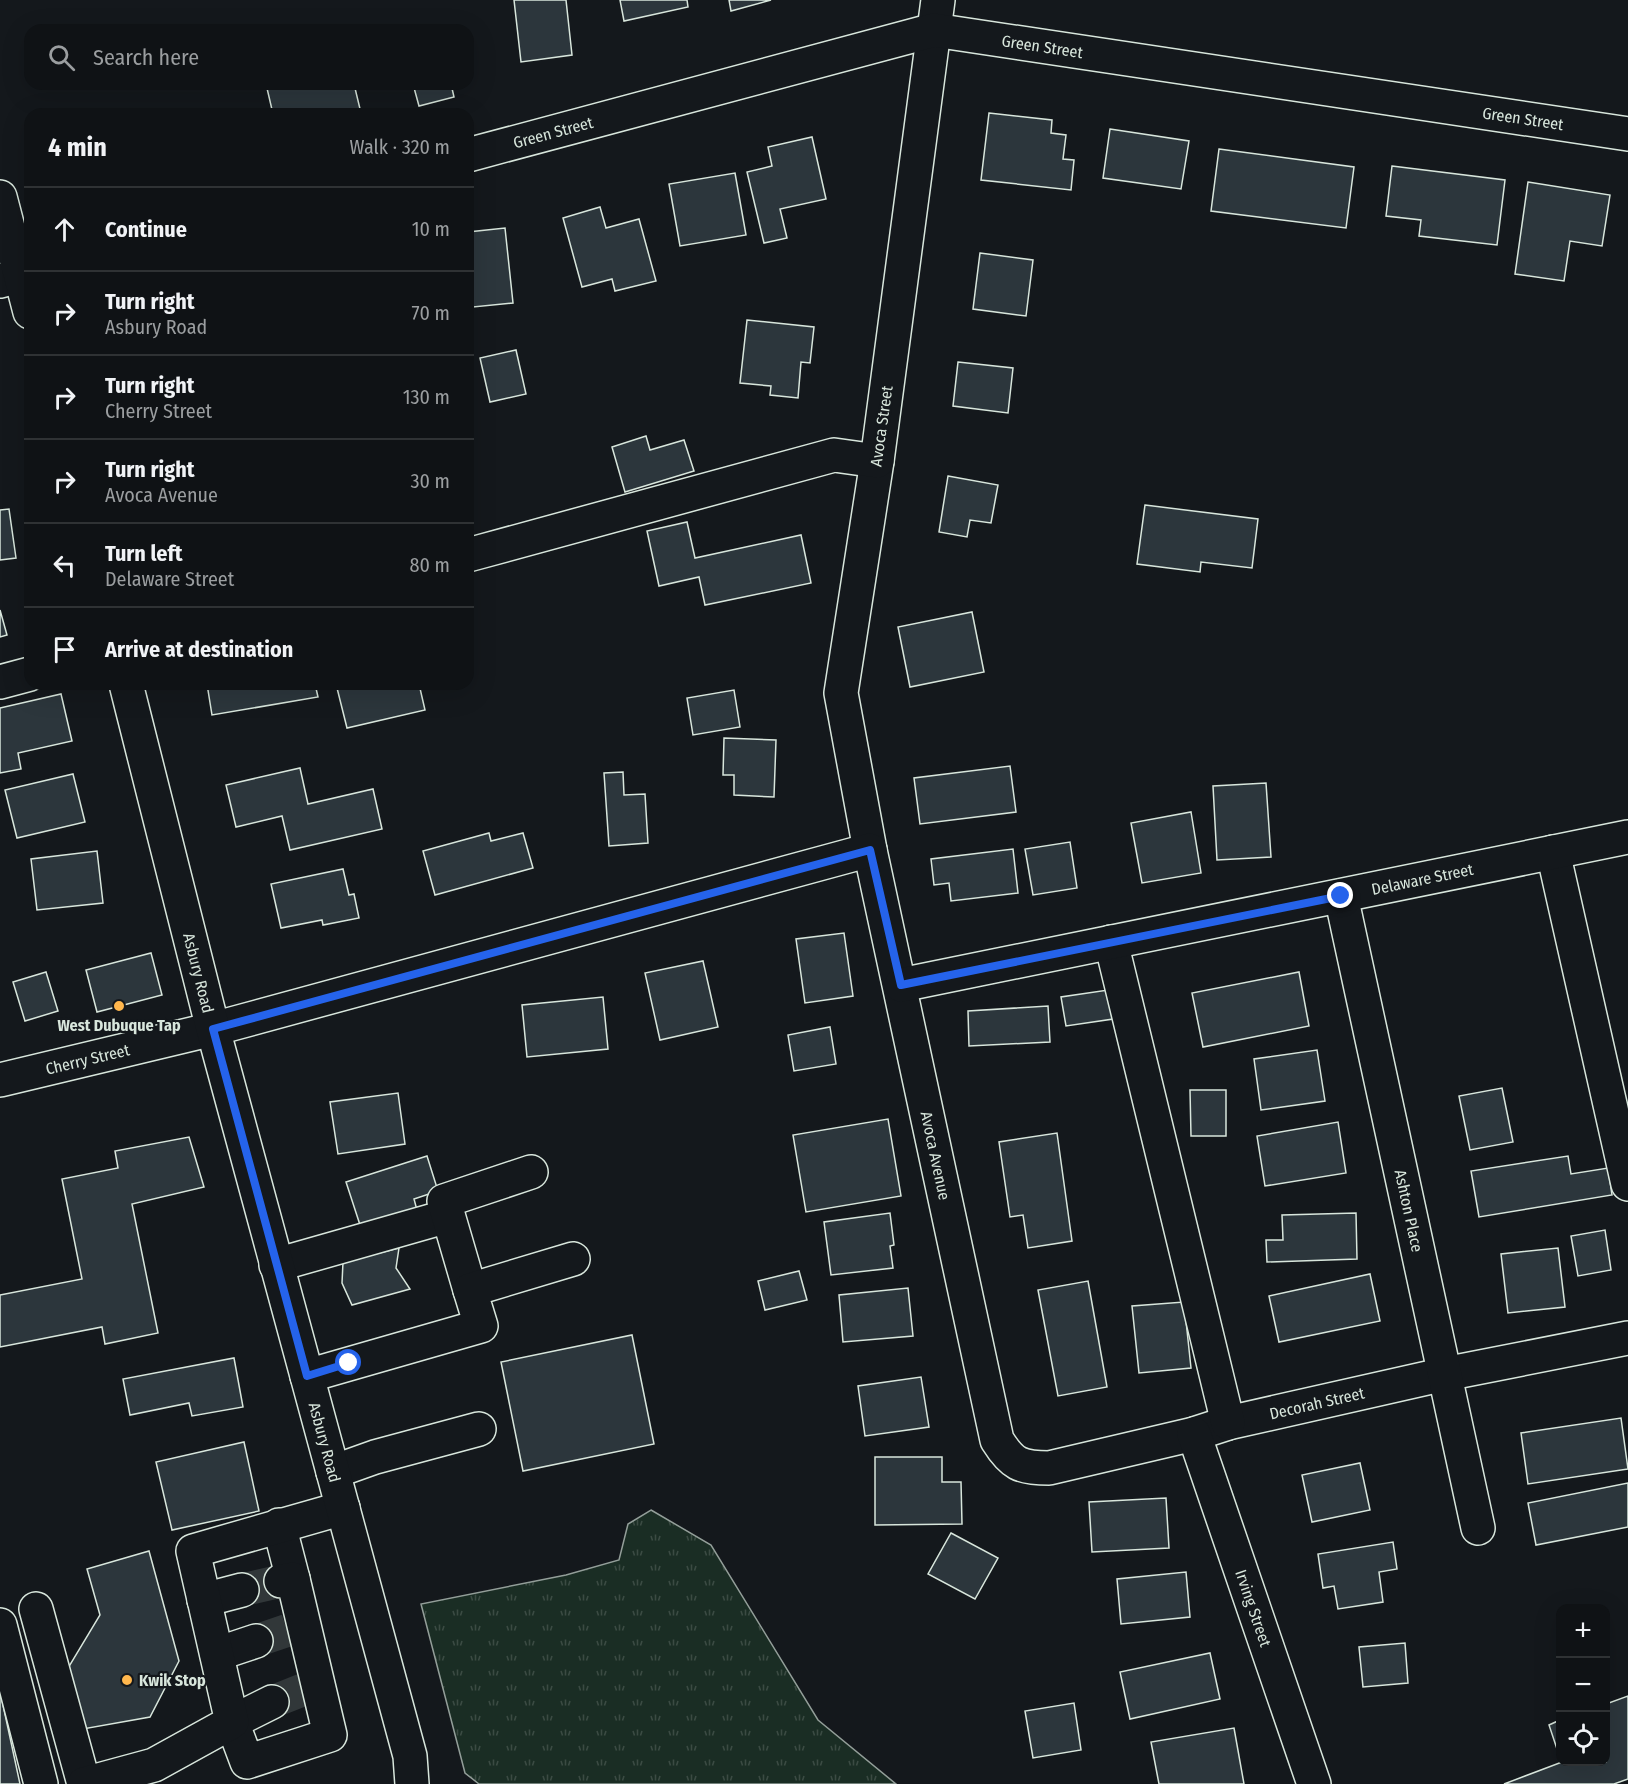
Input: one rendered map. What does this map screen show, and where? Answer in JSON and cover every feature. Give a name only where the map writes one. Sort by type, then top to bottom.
[{"type":"street","name":"Green Street","points":[[474,153],[936,15],[1628,134]]},
{"type":"street","name":"Avoca Street","points":[[870,850],[841,693],[877,461],[936,15]]},
{"type":"street","points":[[0,197],[17,277],[24,296]]},
{"type":"street","points":[[474,553],[834,455],[877,461]]},
{"type":"street","points":[[0,682],[24,676]]},
{"type":"street","name":"Asbury Road","points":[[128,690],[213,1029],[410,1756],[412,1784]]},
{"type":"street","name":"Delaware Street","points":[[901,985],[1628,837]]},
{"type":"street","name":"Avoca Avenue","points":[[870,850],[901,985],[989,1414],[997,1440],[1008,1458]]},
{"type":"street","name":"Cherry Street","points":[[0,1080],[213,1029],[870,850]]},
{"type":"street","points":[[1553,852],[1628,1184]]},
{"type":"street","name":"Ashton Place","points":[[1341,896],[1478,1528]]},
{"type":"street","points":[[1111,942],[1228,1423]]},
{"type":"street","points":[[307,1376],[481,1326],[444,1201],[531,1172]]},
{"type":"street","points":[[276,1265],[448,1216]]},
{"type":"street","points":[[470,1290],[573,1258]]},
{"type":"street","name":"Decorah Street","points":[[1008,1458],[1027,1468],[1049,1468],[1194,1434],[1228,1423],[1445,1374],[1628,1338]]},
{"type":"street","points":[[333,1472],[478,1429]]},
{"type":"street","name":"Irving Street","points":[[1194,1434],[1314,1784]]},
{"type":"street","points":[[279,1525],[287,1580],[314,1685],[330,1735],[247,1762],[232,1722],[193,1551],[279,1525],[343,1508]]},
{"type":"street","points":[[204,1600],[242,1590]]},
{"type":"street","points":[[36,1609],[84,1784],[158,1775],[232,1722],[272,1702]]},
{"type":"street","points":[[0,1625],[41,1784]]},
{"type":"street","points":[[217,1654],[256,1641]]},
{"type":"green space","points":[[651,1510],[711,1545],[818,1720],[896,1784],[479,1784],[465,1773],[421,1604],[566,1575],[619,1560],[628,1524]]},
{"type":"building","points":[[514,0],[566,0],[572,55],[521,62]]},
{"type":"building","points":[[620,0],[687,0],[688,7],[624,21]]},
{"type":"building","points":[[729,0],[771,0],[731,11]]},
{"type":"building","points":[[267,90],[355,90],[360,108],[272,108]]},
{"type":"building","points":[[415,90],[452,90],[454,97],[419,106]]},
{"type":"building","points":[[989,113],[1052,120],[1051,133],[1066,135],[1063,159],[1074,160],[1071,190],[981,180]]},
{"type":"building","points":[[1110,129],[1189,141],[1181,189],[1103,178]]},
{"type":"building","points":[[812,137],[826,199],[780,209],[787,238],[764,243],[747,172],[772,166],[768,147]]},
{"type":"building","points":[[1219,149],[1354,167],[1346,228],[1211,211]]},
{"type":"building","points":[[1392,166],[1505,180],[1497,245],[1419,236],[1421,220],[1386,216]]},
{"type":"building","points":[[735,173],[746,235],[680,246],[669,184]]},
{"type":"building","points":[[1528,182],[1610,195],[1602,246],[1570,241],[1564,281],[1515,274]]},
{"type":"building","points":[[600,207],[606,228],[639,219],[656,281],[615,291],[612,279],[582,287],[563,218]]},
{"type":"building","points":[[505,228],[513,303],[474,307],[474,231]]},
{"type":"building","points":[[980,253],[1033,260],[1026,316],[973,309]]},
{"type":"building","points":[[747,320],[814,327],[810,363],[801,362],[798,398],[770,395],[771,386],[740,383]]},
{"type":"building","points":[[516,350],[526,394],[490,402],[480,358]]},
{"type":"building","points":[[958,362],[1013,368],[1008,413],[953,406]]},
{"type":"building","points":[[646,436],[650,450],[684,440],[694,471],[625,492],[612,447]]},
{"type":"building","points":[[948,476],[998,485],[991,523],[970,520],[967,537],[939,532]]},
{"type":"building","points":[[1145,505],[1258,519],[1252,568],[1201,562],[1200,572],[1137,564]]},
{"type":"building","points":[[9,509],[16,558],[0,560],[0,510]]},
{"type":"building","points":[[687,522],[695,558],[801,535],[811,583],[705,605],[699,577],[659,586],[647,531]]},
{"type":"building","points":[[0,610],[7,635],[0,637]]},
{"type":"building","points":[[972,612],[984,672],[910,687],[898,627]]},
{"type":"building","points":[[208,690],[316,690],[318,697],[212,715]]},
{"type":"building","points":[[338,690],[420,690],[425,710],[347,728]]},
{"type":"building","points":[[734,690],[740,727],[693,735],[687,698]]},
{"type":"building","points":[[61,694],[72,741],[18,753],[21,769],[0,773],[0,708]]},
{"type":"building","points":[[724,738],[776,740],[774,797],[734,795],[734,775],[723,775]]},
{"type":"building","points":[[1010,766],[1016,812],[920,824],[914,778]]},
{"type":"building","points":[[300,768],[308,804],[373,789],[382,829],[290,850],[282,816],[236,827],[226,785]]},
{"type":"building","points":[[623,772],[624,795],[645,794],[648,843],[609,846],[604,773]]},
{"type":"building","points":[[73,774],[85,822],[17,838],[5,790]]},
{"type":"building","points":[[1266,783],[1271,857],[1217,860],[1213,786]]},
{"type":"building","points":[[1191,812],[1201,873],[1142,883],[1131,823]]},
{"type":"building","points":[[489,833],[491,841],[523,833],[533,868],[435,895],[423,851]]},
{"type":"building","points":[[1070,842],[1077,888],[1033,895],[1025,849]]},
{"type":"building","points":[[1013,849],[1018,893],[951,901],[949,883],[934,885],[931,859]]},
{"type":"building","points":[[97,851],[103,903],[37,910],[31,859]]},
{"type":"building","points":[[343,869],[349,895],[354,894],[359,918],[323,925],[322,920],[281,928],[271,884]]},
{"type":"building","points":[[844,933],[853,996],[805,1003],[796,939]]},
{"type":"building","points":[[151,953],[162,995],[97,1012],[86,970]]},
{"type":"building","points":[[703,961],[718,1027],[660,1040],[645,973]]},
{"type":"building","points":[[46,972],[58,1011],[25,1021],[13,982]]},
{"type":"building","points":[[1299,972],[1309,1026],[1203,1047],[1192,993]]},
{"type":"building","points":[[1108,990],[1113,1019],[1066,1026],[1061,997]]},
{"type":"building","points":[[603,997],[608,1049],[527,1057],[522,1005]]},
{"type":"building","points":[[1048,1006],[1050,1042],[969,1046],[968,1011]]},
{"type":"building","points":[[830,1027],[836,1064],[794,1071],[788,1035]]},
{"type":"building","points":[[1317,1050],[1325,1101],[1261,1110],[1254,1059]]},
{"type":"building","points":[[1502,1088],[1513,1142],[1470,1150],[1459,1096]]},
{"type":"building","points":[[1190,1090],[1226,1090],[1226,1136],[1191,1136]]},
{"type":"building","points":[[398,1093],[405,1144],[338,1154],[330,1102]]},
{"type":"building","points":[[888,1119],[901,1196],[806,1212],[793,1135]]},
{"type":"building","points":[[1338,1122],[1346,1173],[1265,1186],[1257,1136]]},
{"type":"building","points":[[1057,1133],[1072,1241],[1028,1248],[1023,1215],[1010,1217],[999,1142]]},
{"type":"building","points":[[189,1137],[204,1187],[132,1204],[158,1333],[105,1344],[102,1327],[0,1347],[0,1295],[82,1279],[62,1179],[118,1168],[115,1151]]},
{"type":"building","points":[[427,1156],[438,1191],[414,1199],[418,1214],[362,1231],[346,1182]]},
{"type":"building","points":[[1568,1156],[1571,1174],[1608,1168],[1612,1195],[1479,1217],[1471,1171]]},
{"type":"building","points":[[890,1213],[894,1245],[890,1246],[893,1268],[831,1275],[824,1222]]},
{"type":"building","points":[[1356,1213],[1357,1259],[1267,1262],[1266,1240],[1283,1240],[1282,1215]]},
{"type":"building","points":[[1605,1230],[1611,1270],[1578,1276],[1571,1236]]},
{"type":"building","points":[[399,1248],[396,1268],[410,1289],[352,1305],[342,1283],[343,1262]]},
{"type":"building","points":[[1558,1248],[1565,1307],[1508,1313],[1501,1254]]},
{"type":"building","points":[[799,1271],[807,1300],[765,1310],[758,1281]]},
{"type":"building","points":[[1370,1274],[1380,1321],[1279,1342],[1269,1296]]},
{"type":"building","points":[[1088,1281],[1107,1387],[1058,1396],[1038,1290]]},
{"type":"building","points":[[908,1288],[913,1336],[843,1342],[839,1295]]},
{"type":"building","points":[[1184,1302],[1191,1368],[1139,1373],[1132,1306]]},
{"type":"building","points":[[632,1335],[654,1444],[523,1471],[501,1362]]},
{"type":"building","points":[[234,1358],[243,1407],[192,1416],[189,1403],[130,1415],[123,1379]]},
{"type":"building","points":[[921,1377],[929,1427],[865,1436],[858,1386]]},
{"type":"building","points":[[1621,1418],[1628,1469],[1528,1484],[1521,1433]]},
{"type":"building","points":[[244,1442],[259,1511],[172,1530],[156,1462]]},
{"type":"building","points":[[875,1457],[942,1457],[942,1482],[961,1482],[962,1524],[875,1525]]},
{"type":"building","points":[[1360,1463],[1370,1510],[1312,1522],[1302,1475]]},
{"type":"building","points":[[1628,1483],[1628,1527],[1536,1545],[1528,1503]]},
{"type":"building","points":[[1166,1498],[1169,1548],[1092,1552],[1089,1502]]},
{"type":"building","points":[[951,1533],[998,1558],[975,1599],[928,1574]]},
{"type":"building","points":[[1393,1542],[1397,1569],[1379,1572],[1383,1602],[1338,1609],[1334,1586],[1323,1588],[1318,1554]]},
{"type":"building","points":[[149,1551],[179,1661],[150,1717],[83,1729],[68,1668],[100,1615],[87,1569]]},
{"type":"building","points":[[1186,1572],[1190,1617],[1121,1624],[1117,1579]]},
{"type":"building","points":[[1405,1643],[1408,1683],[1363,1687],[1359,1647]]},
{"type":"building","points":[[1210,1653],[1220,1699],[1130,1719],[1120,1672]]},
{"type":"building","points":[[0,1691],[20,1784],[0,1784]]},
{"type":"building","points":[[1628,1696],[1628,1779],[1614,1784],[1504,1784],[1556,1764],[1610,1766],[1610,1703]]},
{"type":"building","points":[[1074,1703],[1081,1750],[1033,1758],[1025,1711]]},
{"type":"building","points":[[1556,1722],[1556,1746],[1549,1725]]},
{"type":"building","points":[[1234,1728],[1244,1784],[1159,1784],[1151,1742]]},
{"type":"tunnel","points":[[242,1590],[281,1581]]},
{"type":"tunnel","points":[[256,1641],[294,1628]]},
{"type":"tunnel","points":[[272,1702],[310,1687]]},
{"type":"place","name":"West Dubuque Tap","points":[[119,1006]]},
{"type":"place","name":"Kwik Stop","points":[[127,1680]]},
{"type":"route","points":[[349,1363],[307,1376],[213,1029],[870,850],[901,985],[1341,896]]}]
